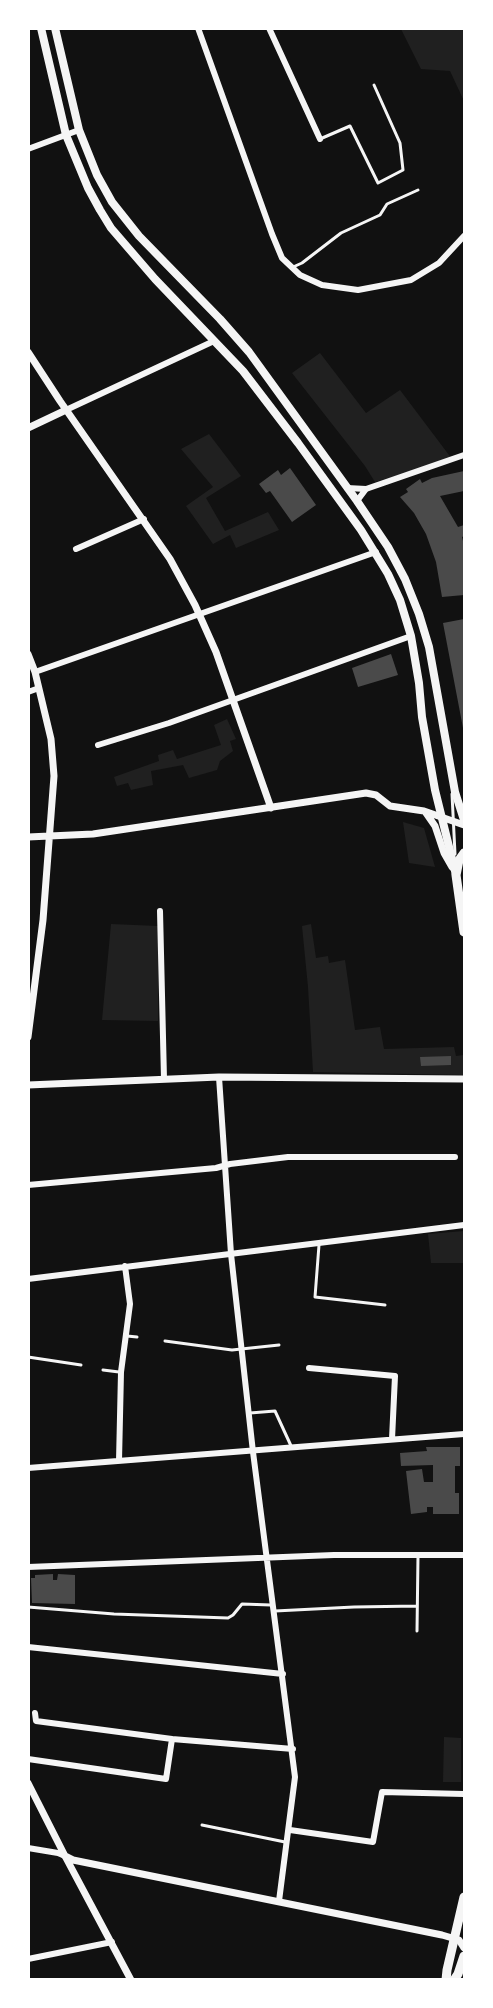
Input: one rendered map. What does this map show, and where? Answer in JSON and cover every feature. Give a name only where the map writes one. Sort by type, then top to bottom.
[{"type":"main road","points":[[41,28],[66,135],[88,188],[111,228],[155,279],[243,372],[376,552],[399,600],[411,636],[422,717],[441,817],[456,875],[465,932]]},
{"type":"main road","points":[[55,28],[79,130],[97,175],[124,219],[249,352],[388,547],[415,602],[429,646],[458,806],[465,820]]},
{"type":"main road","points":[[456,875],[459,860],[465,853]]},
{"type":"main road","points":[[446,1980],[465,1897]]},
{"type":"main road","points":[[459,1976],[465,1956]]},
{"type":"street","points":[[198,28],[272,234],[282,258],[300,275],[322,285],[358,290],[411,280],[439,262],[465,236]]},
{"type":"street","points":[[270,28],[320,139]]},
{"type":"street","points":[[28,149],[79,130]]},
{"type":"street","points":[[28,428],[214,341]]},
{"type":"street","points":[[28,352],[171,559],[200,614],[271,808]]},
{"type":"street","points":[[348,488],[366,489],[465,455]]},
{"type":"street","points":[[357,501],[366,489]]},
{"type":"street","points":[[76,549],[144,519]]},
{"type":"street","points":[[35,672],[376,552]]},
{"type":"street","points":[[98,744],[169,723],[411,636]]},
{"type":"street","points":[[28,654],[35,672],[51,739],[54,776],[43,920],[28,1037]]},
{"type":"street","points":[[28,692],[39,688]]},
{"type":"street","points":[[28,837],[93,834],[366,793],[376,795],[390,806],[424,811],[465,825]]},
{"type":"street","points":[[424,811],[435,826],[444,854],[456,875]]},
{"type":"street","points":[[160,911],[164,1080]]},
{"type":"street","points":[[219,1077],[231,1254],[266,1558],[293,1749],[295,1777],[290,1830],[279,1901]]},
{"type":"street","points":[[28,1085],[219,1077],[465,1079]]},
{"type":"street","points":[[28,1185],[216,1168],[288,1157],[454,1157]]},
{"type":"street","points":[[28,1279],[465,1225]]},
{"type":"street","points":[[119,1461],[121,1372],[130,1304],[125,1266]]},
{"type":"street","points":[[309,1368],[394,1376],[392,1439]]},
{"type":"street","points":[[28,1468],[465,1434]]},
{"type":"street","points":[[28,1567],[266,1558],[465,1555]]},
{"type":"street","points":[[28,1647],[283,1674]]},
{"type":"street","points":[[35,1713],[36,1721],[172,1739],[293,1749]]},
{"type":"street","points":[[28,1759],[166,1779],[172,1739]]},
{"type":"street","points":[[28,1783],[64,1856],[131,1980]]},
{"type":"street","points":[[290,1830],[373,1842],[382,1792],[465,1794]]},
{"type":"street","points":[[28,1848],[58,1853],[73,1860],[455,1938],[465,1948]]},
{"type":"street","points":[[28,1959],[112,1942]]},
{"type":"lane","points":[[320,139],[350,126],[378,183],[403,170],[400,143],[374,85]]},
{"type":"lane","points":[[291,267],[302,263],[341,233],[380,214],[387,204],[418,190]]},
{"type":"lane","points":[[452,775],[456,875]]},
{"type":"lane","points":[[319,1243],[315,1298],[385,1305]]},
{"type":"lane","points":[[126,1336],[137,1337]]},
{"type":"lane","points":[[165,1341],[232,1350],[279,1346]]},
{"type":"lane","points":[[28,1357],[81,1365]]},
{"type":"lane","points":[[103,1370],[121,1372]]},
{"type":"lane","points":[[249,1413],[275,1411],[292,1448]]},
{"type":"lane","points":[[417,1631],[418,1556]]},
{"type":"lane","points":[[28,1606],[114,1614],[228,1618],[242,1604],[273,1608],[417,1606]]},
{"type":"lane","points":[[202,1825],[288,1843]]},
{"type":"shaded area","points":[[401,29],[464,29],[464,101],[450,71],[421,69]]},
{"type":"shaded area","points":[[320,353],[366,413],[400,390],[452,459],[375,482],[292,373]]},
{"type":"shaded area","points":[[209,434],[241,476],[206,498],[225,531],[268,512],[279,530],[236,548],[230,535],[213,544],[186,506],[213,487],[181,449]]},
{"type":"shaded area","points":[[227,719],[236,739],[230,741],[233,751],[220,761],[217,770],[189,778],[183,765],[151,771],[153,785],[131,790],[128,783],[117,786],[114,777],[159,761],[158,755],[173,750],[177,759],[221,745],[214,725]]},
{"type":"shaded area","points":[[403,822],[424,828],[435,867],[409,863]]},
{"type":"shaded area","points":[[111,924],[158,926],[158,1021],[102,1020]]},
{"type":"shaded area","points":[[311,924],[316,958],[328,956],[329,963],[345,960],[355,1030],[380,1027],[384,1049],[454,1047],[456,1056],[464,1055],[464,1075],[313,1072],[302,926]]},
{"type":"shaded area","points":[[464,1231],[464,1263],[431,1263],[428,1234]]},
{"type":"shaded area","points":[[444,1737],[461,1738],[461,1782],[443,1782]]},
{"type":"building","points":[[290,468],[316,505],[292,522],[270,491],[266,493],[259,484],[278,470],[281,475]]},
{"type":"building","points":[[464,471],[464,491],[440,496],[458,527],[464,525],[464,536],[462,537],[464,595],[442,597],[436,562],[426,534],[414,513],[400,497],[408,492],[406,489],[420,479],[422,483],[432,478]]},
{"type":"building","points":[[464,619],[464,728],[463,728],[443,623]]},
{"type":"building","points":[[391,654],[398,675],[358,687],[352,668]]},
{"type":"building","points":[[451,1056],[451,1065],[421,1066],[420,1057]]},
{"type":"building","points":[[426,1447],[460,1447],[460,1466],[455,1466],[455,1493],[459,1493],[459,1514],[433,1514],[433,1507],[427,1507],[427,1512],[411,1514],[406,1471],[422,1469],[424,1482],[433,1482],[433,1465],[401,1466],[400,1453],[427,1451]]},
{"type":"building","points":[[53,1574],[53,1580],[57,1580],[58,1574],[75,1575],[75,1604],[32,1603],[31,1578],[35,1578],[35,1575]]}]
